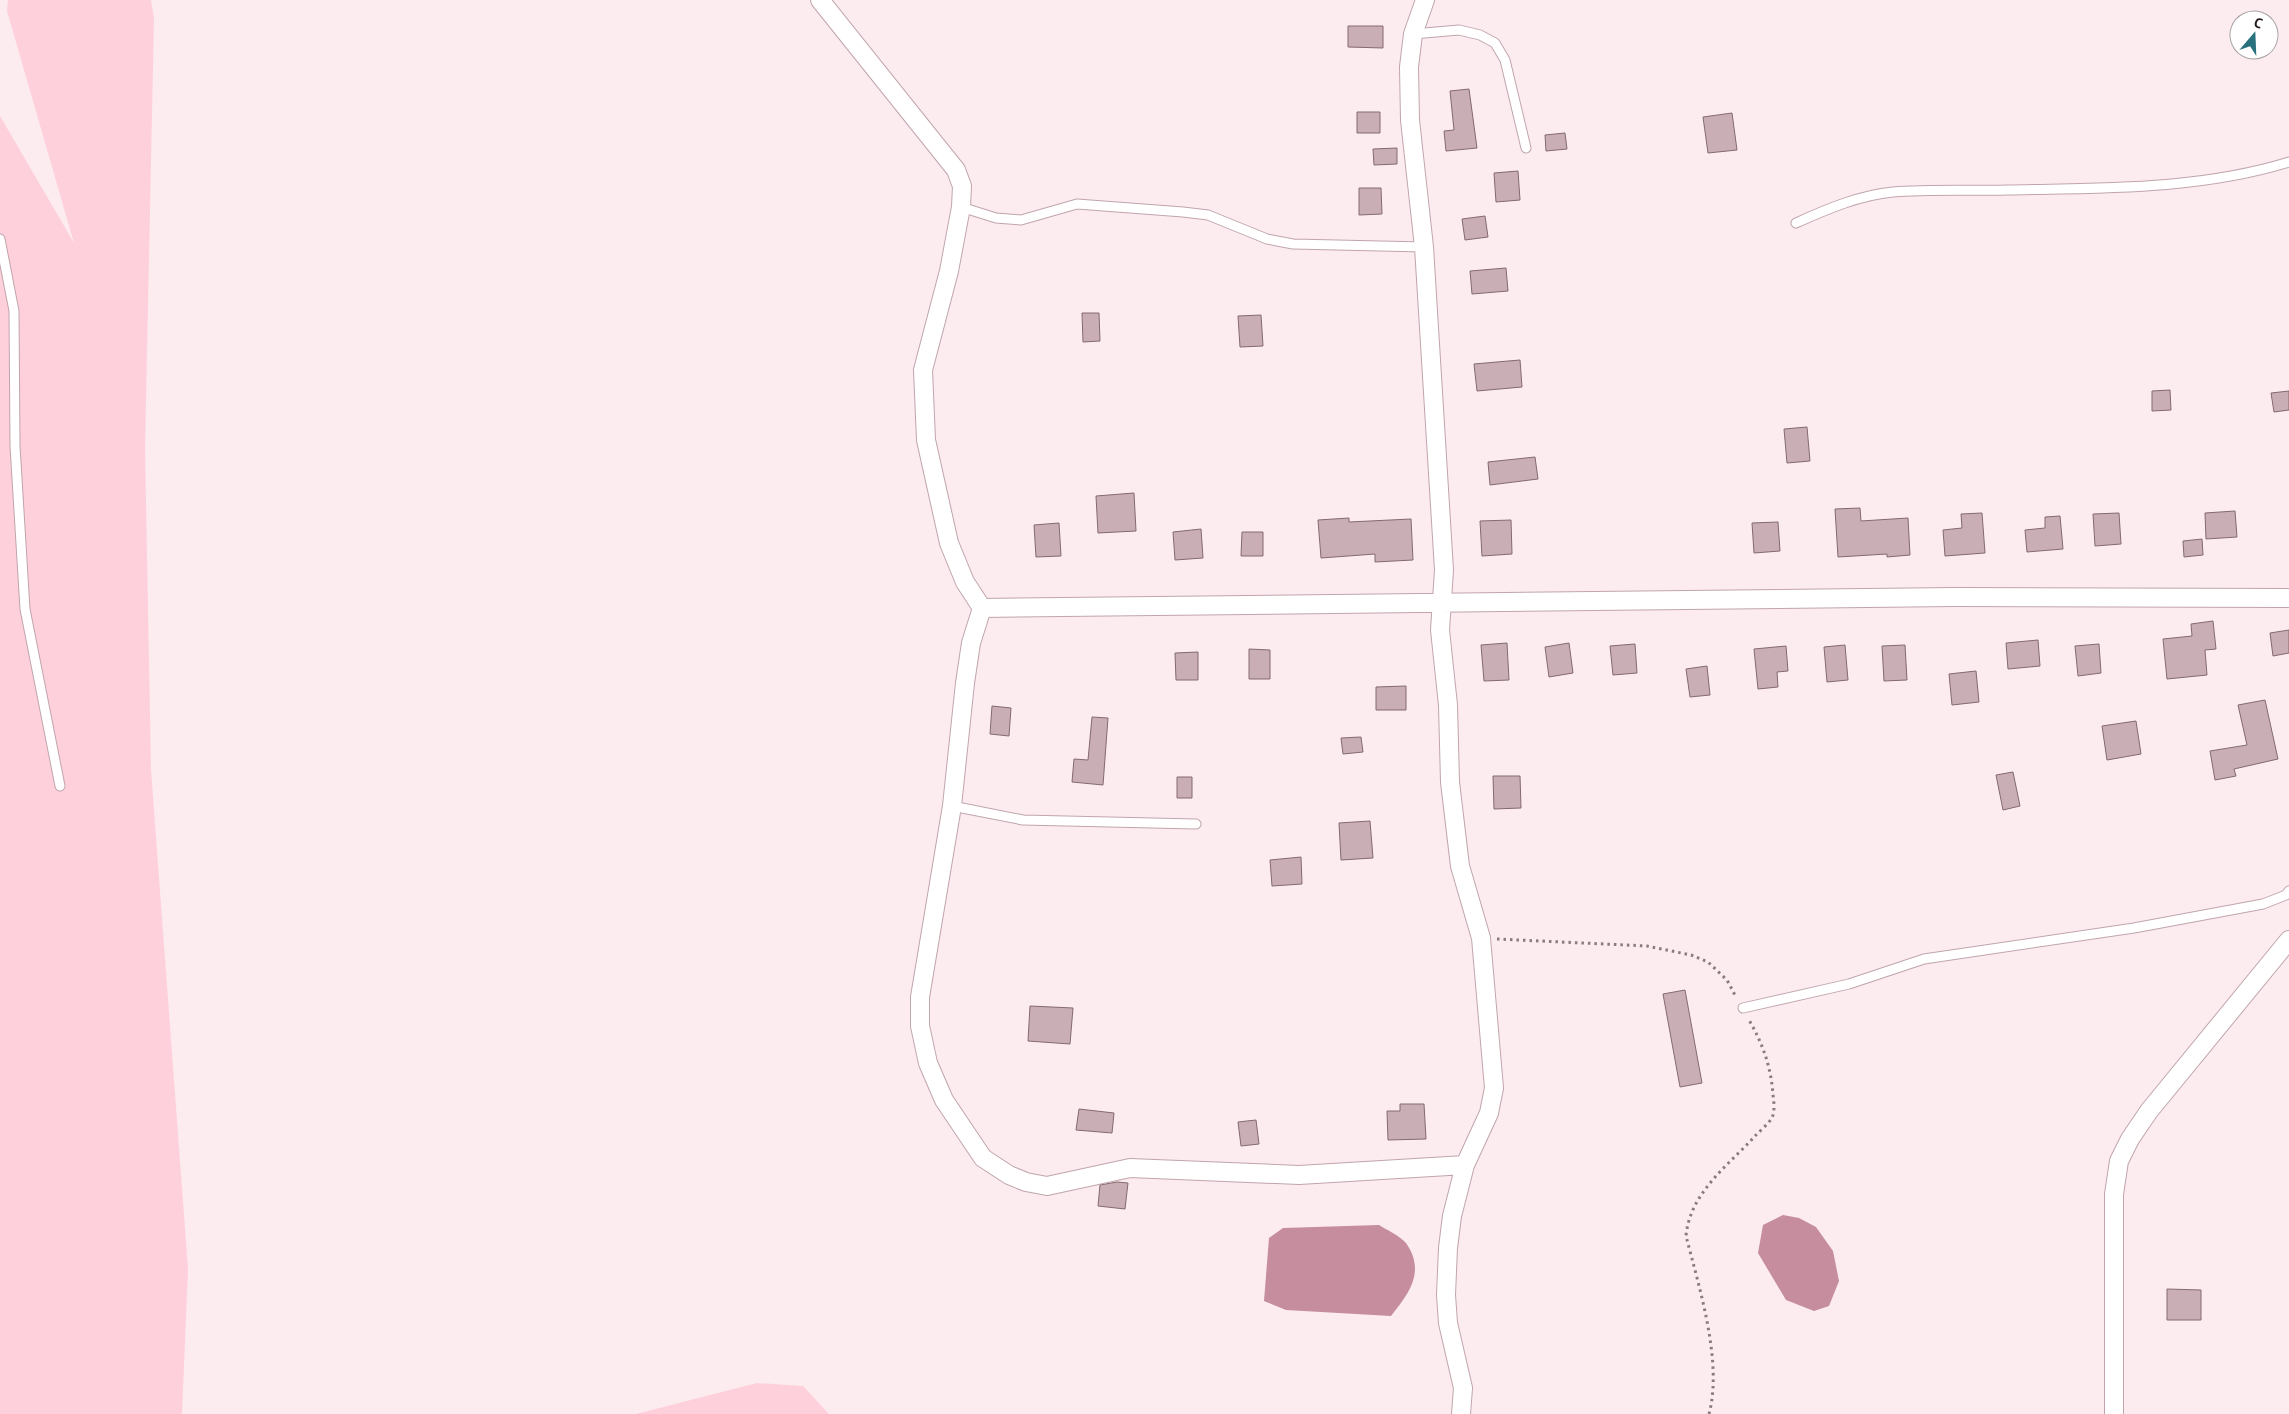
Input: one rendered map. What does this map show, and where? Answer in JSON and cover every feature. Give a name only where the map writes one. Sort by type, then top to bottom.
[{"type":"street","points":[[820,0],[956,170],[962,186],[961,207],[949,271],[923,370],[925,421],[931,467],[949,543],[965,582],[982,608]]},
{"type":"street","points":[[1425,0],[1413,34],[1409,67],[1410,120],[1424,247],[1444,570],[1440,630],[1448,705],[1450,782],[1456,835],[1460,866],[1481,938],[1494,1088],[1489,1113],[1465,1165],[1451,1224],[1446,1295],[1448,1323],[1462,1388],[1461,1414]]},
{"type":"street","points":[[982,608],[1954,597],[2289,598]]},
{"type":"street","points":[[982,608],[971,643],[965,683],[952,806],[920,998],[920,1026],[928,1063],[944,1100],[983,1158],[1009,1175],[1026,1182],[1047,1186],[1130,1168],[1299,1175],[1465,1165]]},
{"type":"street","points":[[2114,1414],[2114,1194],[2120,1161],[2130,1139],[2149,1111],[2289,940]]},
{"type":"lane","points":[[1413,34],[1459,30],[1480,35],[1495,44],[1505,60],[1526,148]]},
{"type":"lane","points":[[1796,223],[1836,205],[1892,192],[2178,183],[2259,171],[2289,162]]},
{"type":"lane","points":[[961,207],[996,218],[1022,220],[1077,204],[1183,212],[1208,215],[1267,239],[1293,244],[1424,247]]},
{"type":"lane","points":[[0,239],[14,311],[15,446],[25,609],[60,786]]},
{"type":"lane","points":[[952,806],[1023,820],[1196,824]]},
{"type":"lane","points":[[1743,1008],[1849,984],[1924,959],[2134,928],[2263,904],[2286,895],[2289,891]]},
{"type":"path","points":[[1481,938],[1647,946],[1691,954],[1708,962],[1727,980],[1762,1042],[1772,1073],[1774,1108],[1772,1118],[1707,1185],[1687,1221],[1686,1236],[1709,1330],[1714,1399],[1710,1414]]},
{"type":"shaded area","points":[[8,0],[151,0],[154,18],[145,448],[151,770],[188,1269],[182,1414],[0,1414],[0,116],[74,243],[7,11]]},
{"type":"shaded area","points":[[1783,1215],[1799,1218],[1816,1227],[1833,1251],[1839,1281],[1829,1306],[1814,1311],[1786,1300],[1758,1253],[1763,1225]]},
{"type":"shaded area","points":[[1379,1225],[1406,1243],[1415,1263],[1413,1282],[1404,1299],[1391,1316],[1286,1310],[1264,1301],[1269,1238],[1283,1228]]},
{"type":"shaded area","points":[[757,1383],[803,1386],[829,1414],[636,1414]]},
{"type":"building","points":[[1348,26],[1383,26],[1383,48],[1348,47]]},
{"type":"building","points":[[1469,89],[1477,148],[1446,151],[1444,131],[1454,130],[1450,91]]},
{"type":"building","points":[[1357,112],[1380,112],[1380,133],[1357,133]]},
{"type":"building","points":[[1732,113],[1737,150],[1708,153],[1703,117]]},
{"type":"building","points":[[1565,133],[1567,149],[1546,151],[1545,135]]},
{"type":"building","points":[[1397,148],[1397,164],[1374,165],[1373,149]]},
{"type":"building","points":[[1518,171],[1520,200],[1496,202],[1494,173]]},
{"type":"building","points":[[1359,188],[1381,188],[1382,214],[1359,215]]},
{"type":"building","points":[[1485,216],[1488,237],[1465,240],[1462,219]]},
{"type":"building","points":[[1506,268],[1508,291],[1472,294],[1470,271]]},
{"type":"building","points":[[1082,313],[1099,313],[1100,341],[1083,342]]},
{"type":"building","points":[[1261,315],[1263,346],[1240,347],[1238,316]]},
{"type":"building","points":[[1520,360],[1522,387],[1477,391],[1474,364]]},
{"type":"building","points":[[2170,390],[2171,410],[2152,411],[2152,391]]},
{"type":"building","points":[[2289,391],[2289,410],[2274,412],[2271,393]]},
{"type":"building","points":[[1807,427],[1810,461],[1787,463],[1784,429]]},
{"type":"building","points":[[1535,457],[1538,479],[1490,485],[1488,462]]},
{"type":"building","points":[[1134,493],[1136,531],[1098,533],[1096,496]]},
{"type":"building","points":[[1860,508],[1861,521],[1908,518],[1910,555],[1887,557],[1887,554],[1838,557],[1835,509]]},
{"type":"building","points":[[2235,511],[2237,537],[2206,539],[2205,513]]},
{"type":"building","points":[[1982,513],[1985,553],[1945,556],[1943,530],[1962,528],[1961,514]]},
{"type":"building","points":[[2119,513],[2121,544],[2095,546],[2093,514]]},
{"type":"building","points":[[2060,516],[2063,549],[2027,552],[2025,530],[2045,528],[2045,517]]},
{"type":"building","points":[[1349,518],[1349,522],[1411,519],[1413,560],[1375,562],[1375,554],[1321,558],[1318,520]]},
{"type":"building","points":[[1511,520],[1512,554],[1482,556],[1480,521]]},
{"type":"building","points":[[1778,522],[1780,551],[1754,553],[1752,523]]},
{"type":"building","points":[[1059,523],[1061,556],[1036,557],[1034,525]]},
{"type":"building","points":[[1201,529],[1203,558],[1175,560],[1173,532]]},
{"type":"building","points":[[1242,532],[1263,532],[1263,556],[1241,556]]},
{"type":"building","points":[[2202,539],[2203,555],[2184,557],[2183,541]]},
{"type":"building","points":[[2213,621],[2216,649],[2205,650],[2207,675],[2167,679],[2163,639],[2192,636],[2191,624]]},
{"type":"building","points":[[2289,630],[2289,653],[2273,656],[2270,633]]},
{"type":"building","points":[[2038,640],[2040,666],[2008,669],[2006,643]]},
{"type":"building","points":[[1507,643],[1509,680],[1484,681],[1481,645]]},
{"type":"building","points":[[1569,643],[1573,673],[1549,677],[1545,647]]},
{"type":"building","points":[[1635,644],[1637,673],[1613,675],[1610,646]]},
{"type":"building","points":[[2099,644],[2101,673],[2078,676],[2075,646]]},
{"type":"building","points":[[1845,645],[1848,680],[1827,682],[1824,647]]},
{"type":"building","points":[[1905,645],[1907,680],[1884,681],[1882,646]]},
{"type":"building","points":[[1786,646],[1788,671],[1777,672],[1778,687],[1758,689],[1754,649]]},
{"type":"building","points":[[1249,649],[1270,650],[1270,679],[1249,679]]},
{"type":"building","points":[[1198,652],[1198,680],[1176,680],[1175,653]]},
{"type":"building","points":[[1707,666],[1710,695],[1690,697],[1686,669]]},
{"type":"building","points":[[1976,671],[1979,702],[1952,705],[1949,674]]},
{"type":"building","points":[[1406,686],[1406,710],[1376,710],[1376,687]]},
{"type":"building","points":[[2265,700],[2278,759],[2234,769],[2236,776],[2215,780],[2210,751],[2247,745],[2238,705]]},
{"type":"building","points":[[992,706],[1011,708],[1009,736],[990,734]]},
{"type":"building","points":[[1092,717],[1108,718],[1103,785],[1072,782],[1074,759],[1088,760]]},
{"type":"building","points":[[2136,721],[2141,754],[2107,760],[2102,726]]},
{"type":"building","points":[[1361,737],[1363,752],[1343,754],[1341,738]]},
{"type":"building","points":[[2013,772],[2020,806],[2003,810],[1996,775]]},
{"type":"building","points":[[1493,776],[1520,776],[1521,808],[1494,809]]},
{"type":"building","points":[[1177,777],[1192,777],[1192,798],[1177,798]]},
{"type":"building","points":[[1370,821],[1373,858],[1341,860],[1339,823]]},
{"type":"building","points":[[1301,857],[1302,884],[1272,886],[1270,860]]},
{"type":"building","points":[[1685,990],[1702,1083],[1680,1087],[1663,994]]},
{"type":"building","points":[[1030,1006],[1073,1008],[1070,1044],[1028,1041]]},
{"type":"building","points":[[1400,1104],[1424,1104],[1426,1139],[1388,1140],[1387,1111],[1400,1111]]},
{"type":"building","points":[[1079,1109],[1114,1113],[1112,1133],[1076,1130]]},
{"type":"building","points":[[1256,1120],[1259,1144],[1241,1146],[1238,1122]]},
{"type":"building","points":[[1117,1182],[1128,1183],[1125,1209],[1098,1206],[1100,1185]]},
{"type":"building","points":[[2167,1289],[2201,1290],[2201,1320],[2167,1320]]}]
